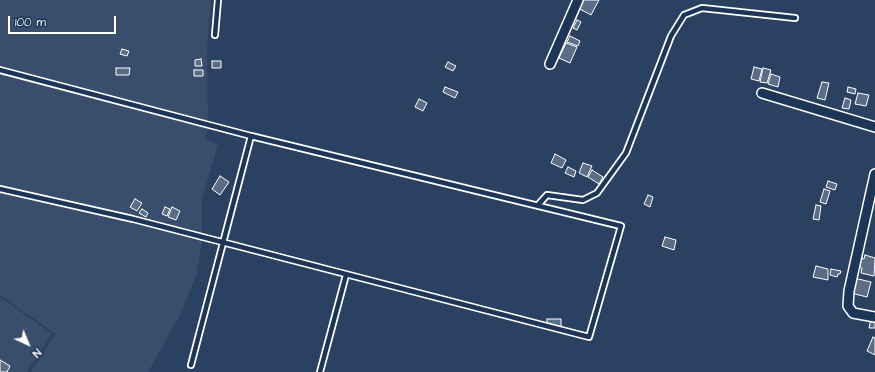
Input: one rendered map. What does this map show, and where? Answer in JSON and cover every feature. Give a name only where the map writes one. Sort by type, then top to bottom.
[{"type":"street","points":[[550,64],[578,0]]},
{"type":"street","points":[[762,93],[875,127]]},
{"type":"street","points":[[875,174],[849,291],[848,306],[854,313],[875,317]]},
{"type":"lane","points":[[215,35],[218,0]]},
{"type":"lane","points":[[538,206],[547,195],[583,200],[597,193],[626,153],[672,36],[684,15],[702,8],[796,18]]},
{"type":"lane","points":[[0,70],[251,136],[621,226],[589,337],[133,219],[0,189]]},
{"type":"lane","points":[[191,365],[251,136]]},
{"type":"lane","points":[[320,372],[346,275]]},
{"type":"shaded area","points":[[0,0],[211,0],[207,49],[208,131],[205,138],[218,145],[202,199],[202,243],[196,276],[181,313],[148,372],[31,372],[55,334],[0,295]]},
{"type":"shaded area","points":[[0,297],[52,334],[27,372],[0,372]]},
{"type":"building","points":[[580,0],[599,0],[591,15],[576,7]]},
{"type":"building","points":[[577,20],[581,22],[577,30],[573,28]]},
{"type":"building","points":[[570,36],[580,41],[578,46],[567,42]]},
{"type":"building","points":[[566,43],[577,47],[570,63],[559,58]]},
{"type":"building","points":[[122,49],[129,51],[127,56],[120,54]]},
{"type":"building","points":[[201,59],[202,66],[195,66],[195,60]]},
{"type":"building","points":[[212,61],[221,61],[221,68],[212,68]]},
{"type":"building","points":[[448,62],[456,66],[453,71],[445,67]]},
{"type":"building","points":[[754,67],[762,69],[759,81],[751,79]]},
{"type":"building","points":[[116,68],[130,68],[129,75],[116,75]]},
{"type":"building","points":[[763,68],[771,70],[767,83],[760,82]]},
{"type":"building","points":[[194,70],[203,70],[203,76],[194,76]]},
{"type":"building","points":[[771,74],[780,77],[778,87],[768,84]]},
{"type":"building","points":[[822,82],[829,83],[825,100],[817,98]]},
{"type":"building","points":[[445,87],[458,92],[455,98],[443,92]]},
{"type":"building","points":[[848,87],[856,89],[855,94],[847,92]]},
{"type":"building","points":[[858,93],[869,95],[866,106],[855,104]]},
{"type":"building","points":[[845,98],[851,100],[849,109],[842,108]]},
{"type":"building","points":[[419,99],[427,103],[423,111],[415,107]]},
{"type":"building","points":[[555,154],[566,160],[562,168],[551,163]]},
{"type":"building","points":[[583,163],[592,166],[587,177],[579,173]]},
{"type":"building","points":[[568,167],[576,171],[574,177],[565,173]]},
{"type":"building","points":[[592,170],[603,177],[599,184],[588,177]]},
{"type":"building","points":[[220,176],[229,182],[220,195],[212,189]]},
{"type":"building","points":[[828,181],[837,184],[835,190],[826,187]]},
{"type":"building","points":[[824,189],[830,191],[826,204],[820,202]]},
{"type":"building","points":[[648,195],[653,197],[650,207],[644,204]]},
{"type":"building","points":[[135,199],[142,203],[137,211],[130,207]]},
{"type":"building","points":[[816,205],[821,206],[819,220],[813,219]]},
{"type":"building","points":[[165,207],[170,209],[167,216],[162,214]]},
{"type":"building","points":[[172,207],[180,211],[176,220],[168,217]]},
{"type":"building","points":[[142,209],[148,213],[146,217],[139,213]]},
{"type":"building","points":[[665,237],[676,240],[674,250],[662,246]]},
{"type":"building","points":[[865,255],[875,258],[874,276],[861,273],[862,268],[858,267],[860,258],[864,259]]},
{"type":"building","points":[[816,266],[828,269],[828,280],[813,277]]},
{"type":"building","points":[[831,269],[841,271],[840,274],[838,274],[837,277],[830,275]]},
{"type":"building","points":[[854,278],[871,282],[867,297],[851,293]]},
{"type":"building","points":[[871,318],[875,319],[875,328],[869,328]]},
{"type":"building","points":[[547,319],[561,319],[561,329],[547,329]]},
{"type":"building","points":[[873,337],[875,338],[875,355],[867,351]]},
{"type":"building","points":[[0,360],[10,366],[7,372],[0,372]]}]
